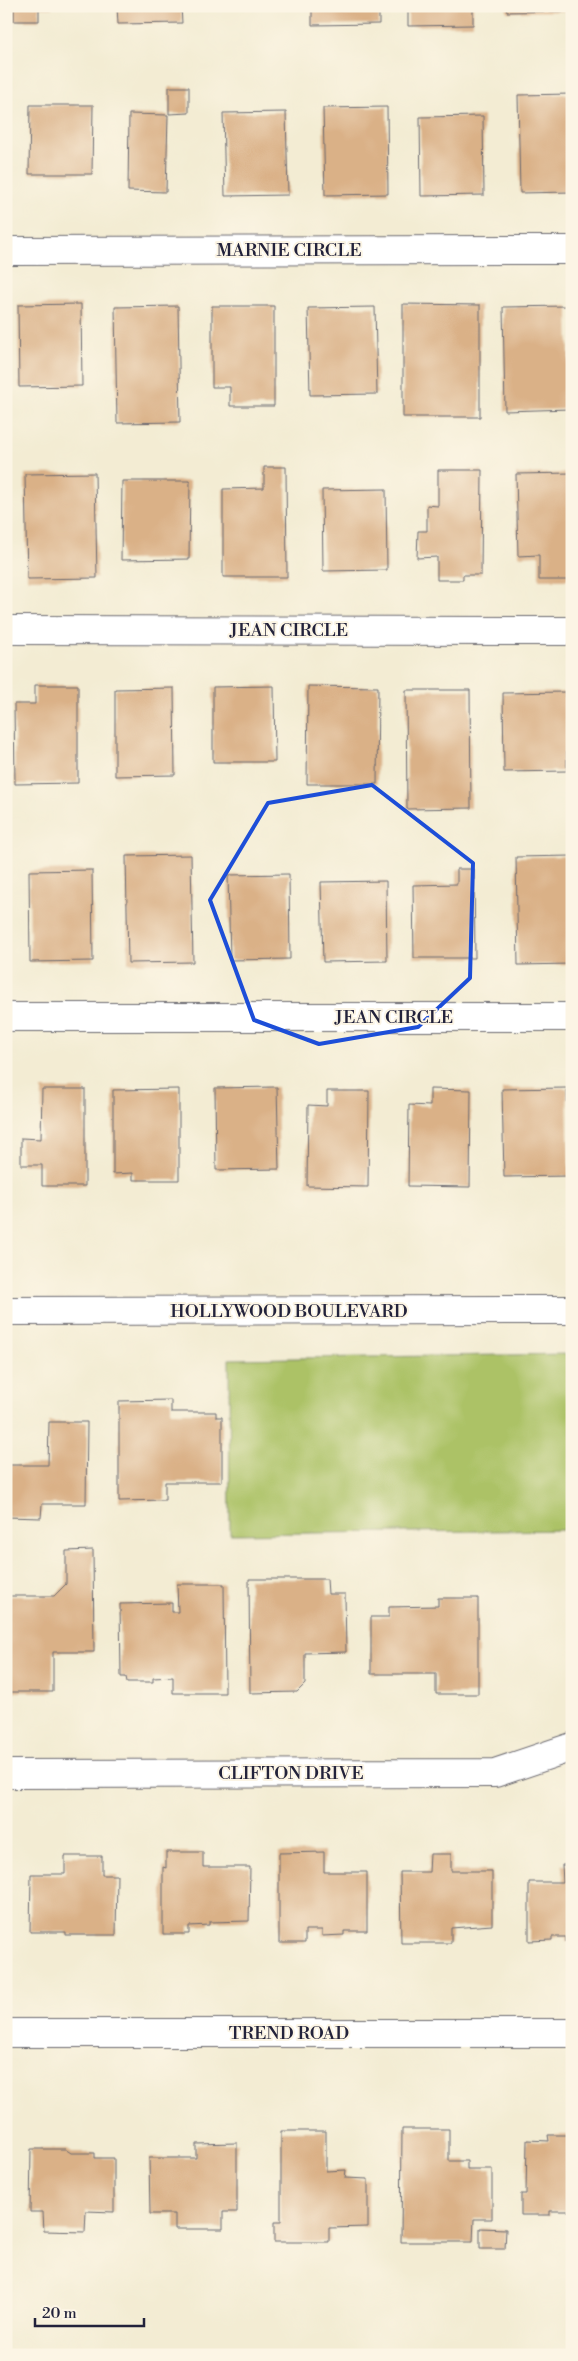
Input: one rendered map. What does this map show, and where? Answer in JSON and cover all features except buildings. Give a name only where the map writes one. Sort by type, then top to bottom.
[{"type":"street","name":"MARNIE CIRCLE","points":[[6,251],[572,250]]},
{"type":"street","name":"JEAN CIRCLE","points":[[6,630],[572,630]]},
{"type":"street","name":"JEAN CIRCLE","points":[[6,1017],[572,1017]]},
{"type":"street","name":"HOLLYWOOD BOULEVARD","points":[[6,1312],[572,1310]]},
{"type":"street","name":"CLIFTON DRIVE","points":[[6,1774],[496,1773],[572,1748]]},
{"type":"street","name":"TREND ROAD","points":[[6,2033],[572,2033]]},
{"type":"highlighted area","points":[[372,785],[473,863],[470,978],[418,1027],[319,1044],[254,1020],[210,900],[268,803]]},
{"type":"green space","points":[[572,1354],[572,1530],[230,1534],[229,1359]]}]
